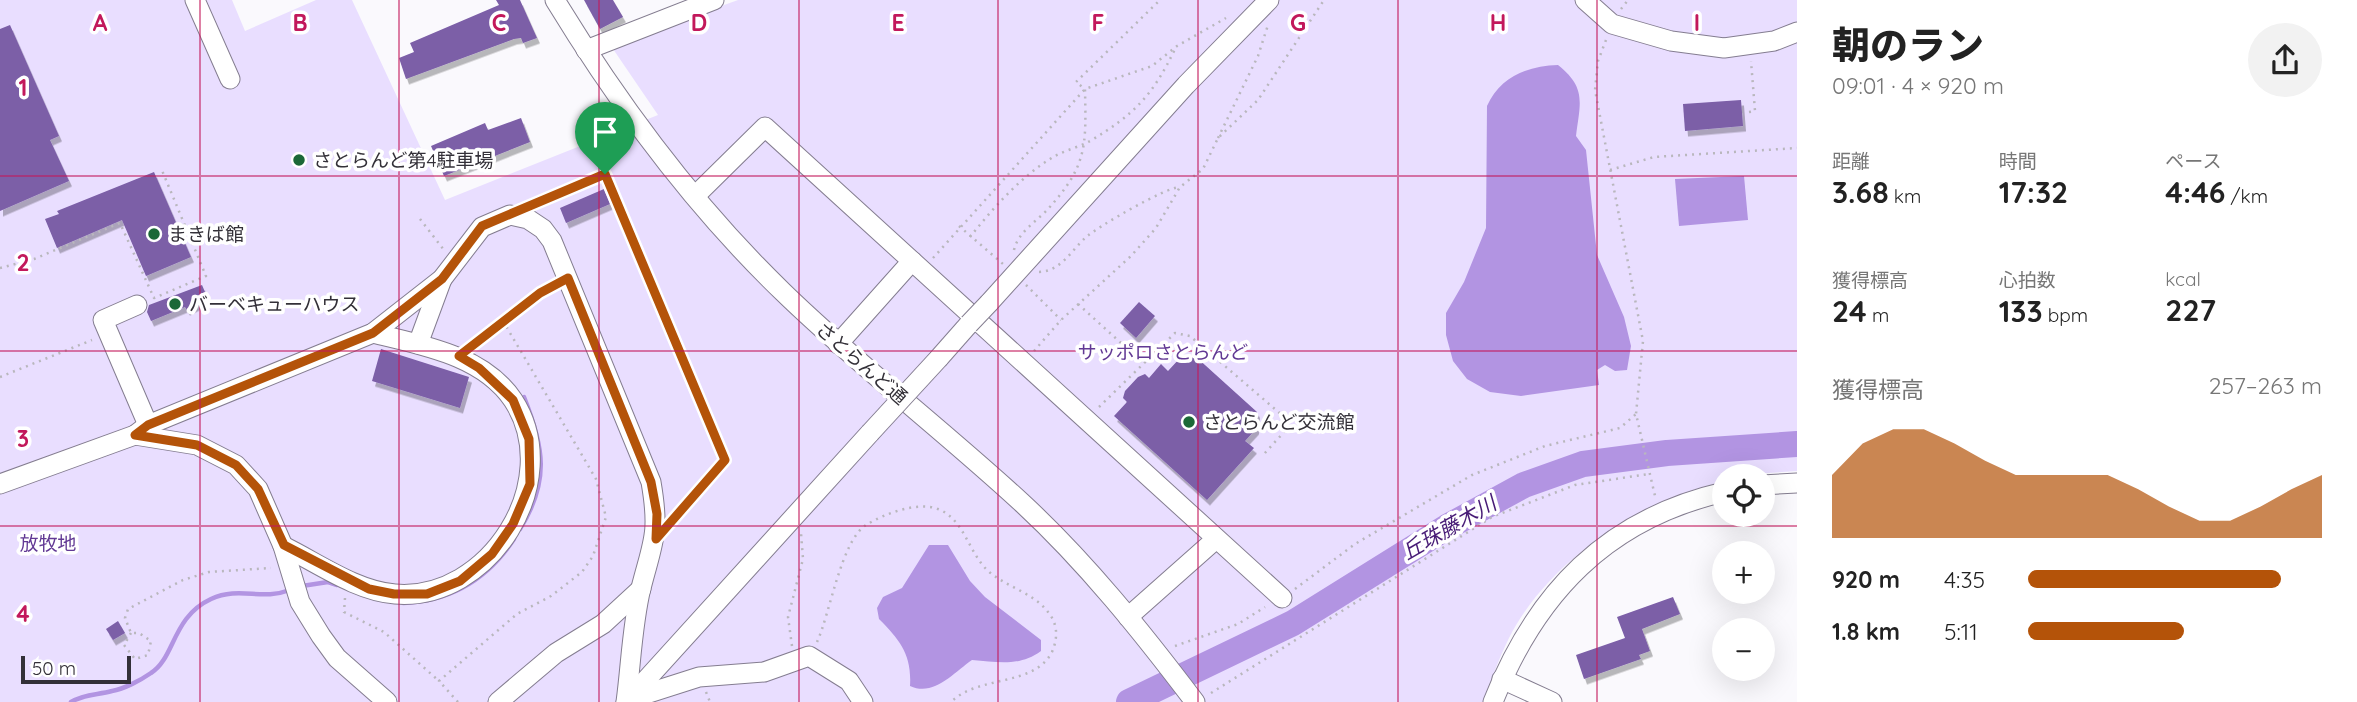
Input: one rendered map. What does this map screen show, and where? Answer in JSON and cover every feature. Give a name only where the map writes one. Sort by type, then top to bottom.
[{"type":"street","points":[[195,0],[230,79]]},
{"type":"street","name":"さとらんど通","points":[[555,0],[586,50],[647,136],[728,236],[838,344],[1023,504],[1128,617],[1170,653],[1203,697]]},
{"type":"street","points":[[586,50],[714,0]]},
{"type":"street","points":[[1585,0],[1612,24],[1671,41],[1724,48],[1774,41],[1797,32]]},
{"type":"street","points":[[626,701],[1186,85],[1268,1]]},
{"type":"street","points":[[695,195],[765,127],[1282,598]]},
{"type":"street","points":[[418,344],[442,279],[454,259],[482,226],[510,215],[528,219],[543,229],[568,278],[651,482],[657,514],[656,539],[641,589],[626,701]]},
{"type":"street","points":[[838,344],[912,261]]},
{"type":"street","points":[[0,484],[141,430],[373,333],[442,279]]},
{"type":"street","points":[[137,306],[103,320],[141,430]]},
{"type":"street","points":[[290,571],[394,594],[427,594],[460,581],[492,554],[513,524],[530,484],[529,439],[513,400],[479,368],[459,356],[373,333]]},
{"type":"street","points":[[141,430],[197,445],[236,465],[258,489],[290,571],[337,658],[387,702]]},
{"type":"street","points":[[1775,484],[1797,482]]},
{"type":"street","points":[[1493,702],[1522,637],[1553,593],[1587,559],[1660,512],[1712,496]]},
{"type":"street","points":[[1128,617],[1216,539]]},
{"type":"street","points":[[498,702],[556,653],[603,624],[641,589]]},
{"type":"street","points":[[626,701],[699,677],[764,672],[803,658],[849,681],[863,702]]},
{"type":"street","points":[[1502,679],[1552,702]]},
{"type":"path","points":[[1085,89],[1076,82],[1160,0]]},
{"type":"path","points":[[1218,138],[1258,100],[1324,0]]},
{"type":"path","points":[[1628,0],[1612,24],[1598,61],[1595,90],[1643,341],[1636,414],[1660,512]]},
{"type":"path","points":[[1025,285],[1038,273],[1058,267],[1086,236],[1122,214],[1180,187],[1203,169],[1268,28],[1268,1]]},
{"type":"path","points":[[933,265],[933,255],[1085,89],[1152,66],[1177,46],[1230,15]]},
{"type":"path","points":[[1749,112],[1755,111],[1750,45]]},
{"type":"path","points":[[970,237],[1001,201],[1055,156],[1086,143],[1136,111],[1161,78],[1177,46]]},
{"type":"path","points":[[1002,263],[1026,228],[1064,188],[1082,163],[1086,143],[1085,89]]},
{"type":"path","points":[[1610,170],[1654,157],[1797,148]]},
{"type":"path","points":[[0,268],[34,259],[120,223],[154,298],[206,276],[161,168]]},
{"type":"path","points":[[510,215],[605,174],[725,460],[656,539]]},
{"type":"path","points":[[1032,353],[1156,228],[1180,187]]},
{"type":"path","points":[[420,219],[434,239],[454,259]]},
{"type":"path","points":[[459,356],[503,321],[568,278]]},
{"type":"path","points":[[1078,304],[1142,362]]},
{"type":"path","points":[[439,681],[517,614],[551,596],[582,572],[593,556],[606,517],[596,479],[503,321]]},
{"type":"path","points":[[1096,411],[1142,362],[1175,333],[1190,336],[1283,416],[1285,430],[1264,454]]},
{"type":"path","points":[[0,377],[108,334]]},
{"type":"path","points":[[1170,653],[1238,624],[1282,598],[1354,544],[1472,475],[1545,446],[1620,428],[1636,414]]},
{"type":"path","points":[[1203,697],[1492,517],[1575,485],[1649,474]]},
{"type":"path","points":[[803,658],[821,635],[851,545],[861,529],[906,509],[923,506],[937,508],[960,526],[990,573],[1047,609],[1055,622],[1057,636],[1047,661],[1035,670],[967,689],[950,702]]},
{"type":"path","points":[[792,519],[803,536],[804,550],[788,617],[803,658]]},
{"type":"path","points":[[131,633],[125,618],[128,609],[173,584],[209,572],[290,571]]},
{"type":"path","points":[[339,591],[345,596],[344,612],[350,618],[384,632],[439,681],[458,702]]},
{"type":"path","points":[[131,633],[139,633],[150,641],[151,649],[142,659],[135,659],[125,650],[124,645],[131,633]]},
{"type":"green space","name":"サッポロさとらんど","points":[[0,0],[232,0],[245,31],[316,0],[352,0],[445,200],[658,115],[611,46],[738,0],[1797,0],[1797,471],[1775,473],[1775,464],[1712,464],[1712,485],[1661,502],[1600,538],[1572,559],[1526,610],[1505,646],[1483,702],[0,702]]},
{"type":"shaded area","points":[[1558,65],[1574,81],[1579,97],[1576,136],[1586,150],[1597,255],[1624,317],[1631,346],[1627,370],[1615,371],[1605,365],[1597,370],[1599,385],[1521,396],[1490,392],[1467,379],[1453,361],[1446,335],[1446,313],[1464,282],[1486,228],[1487,106],[1499,88],[1516,75],[1536,68]]},
{"type":"shaded area","points":[[1744,176],[1748,220],[1679,226],[1675,179]]},
{"type":"shaded area","points":[[929,545],[948,545],[970,581],[985,597],[1041,640],[1041,651],[1016,661],[972,660],[935,686],[919,689],[910,686],[907,657],[899,641],[879,619],[877,608],[883,597],[902,588]]},
{"type":"building","points":[[496,0],[520,0],[537,38],[523,43],[521,38],[514,39],[406,79],[399,58],[414,52],[410,43],[499,5]]},
{"type":"building","points":[[584,0],[613,0],[623,17],[600,29]]},
{"type":"building","points":[[10,25],[59,136],[50,140],[69,181],[0,211],[0,29]]},
{"type":"building","points":[[1741,100],[1743,126],[1685,131],[1683,104]]},
{"type":"building","points":[[521,118],[530,142],[444,176],[431,146],[485,123],[488,130]]},
{"type":"building","name":"まきば館","points":[[154,172],[191,257],[146,276],[122,220],[57,248],[45,219],[59,214],[57,211]]},
{"type":"building","points":[[604,189],[610,204],[566,223],[560,208]]},
{"type":"building","name":"バーベキューハウス","points":[[202,285],[208,299],[187,310],[185,307],[151,321],[147,312],[149,305]]},
{"type":"building","points":[[1139,302],[1155,316],[1136,338],[1120,323]]},
{"type":"building","points":[[381,349],[469,377],[460,408],[372,381]]},
{"type":"building","name":"さとらんど交流館","points":[[1195,356],[1257,412],[1256,429],[1245,441],[1254,448],[1207,500],[1114,416],[1127,402],[1123,398],[1125,391],[1138,377],[1145,374],[1149,378],[1161,364],[1168,371],[1180,358]]},
{"type":"building","points":[[1673,597],[1680,614],[1642,629],[1650,651],[1639,655],[1641,659],[1584,679],[1576,655],[1625,638],[1617,617]]},
{"type":"building","points":[[118,621],[125,633],[113,640],[106,629]]},
{"type":"waterway","points":[[520,529],[536,495],[541,464],[536,432],[524,397]]},
{"type":"waterway","name":"丘珠藤木川","points":[[1129,702],[1293,623],[1447,527],[1524,485],[1583,464],[1667,453],[1797,444]]},
{"type":"waterway","points":[[403,603],[437,598],[466,586],[492,566],[514,539]]},
{"type":"waterway","points":[[302,586],[328,582],[337,585]]},
{"type":"waterway","points":[[71,702],[122,688],[151,673],[165,658],[189,616],[211,599],[222,595],[270,594],[290,590]]},
{"type":"place","name":"さとらんど第4駐車場","points":[[299,160]]},
{"type":"place","name":"まきば館","points":[[154,234]]},
{"type":"place","name":"バーベキューハウス","points":[[175,304]]},
{"type":"place","name":"さとらんど交流館","points":[[1189,422]]},
{"type":"route","points":[[605,174],[725,460],[656,539],[657,514],[651,482],[568,278],[540,293],[459,356],[479,368],[513,400],[529,439],[530,484],[513,524],[492,554],[460,581],[427,594],[394,594],[369,589],[284,545],[258,489],[236,465],[197,445],[135,435],[148,425],[373,333],[442,279],[454,259],[482,226],[605,174]]},
{"type":"park label","name":"放牧地","points":[[48,543]]}]
